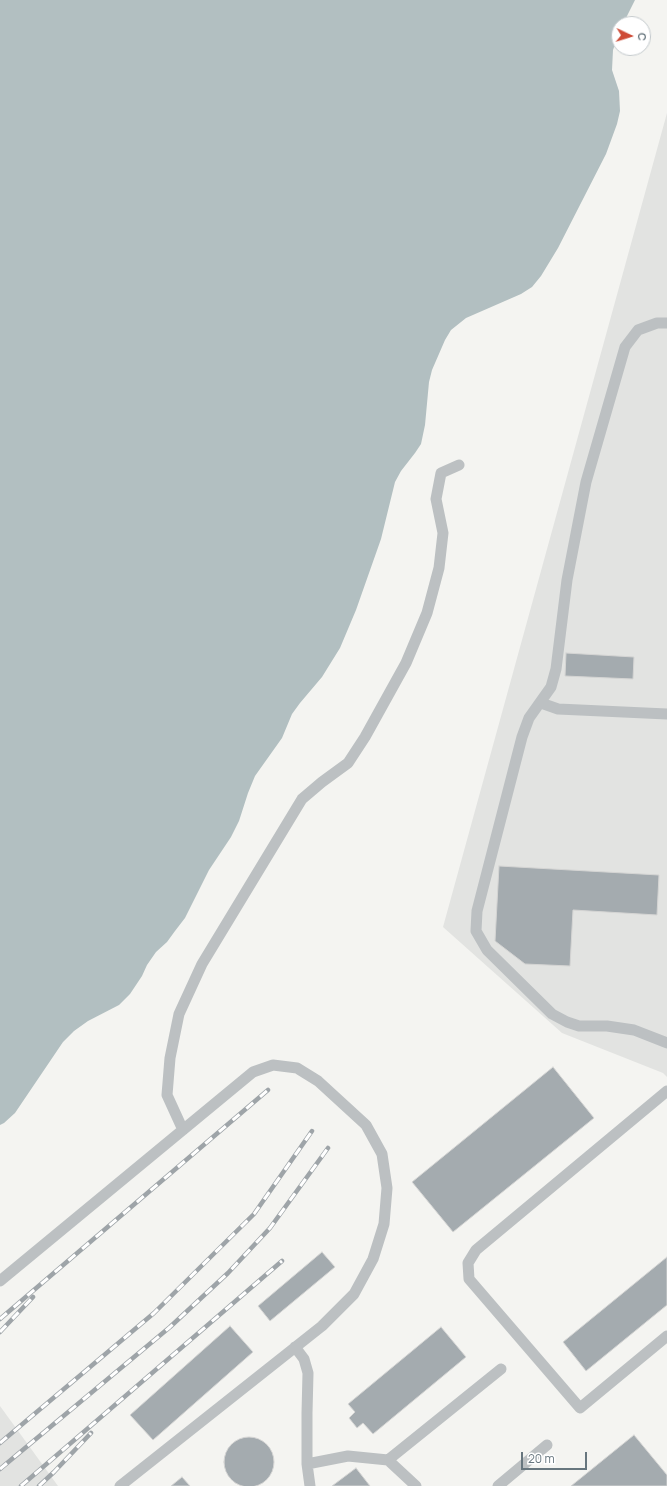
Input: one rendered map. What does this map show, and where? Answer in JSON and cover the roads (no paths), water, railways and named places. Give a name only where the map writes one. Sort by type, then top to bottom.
[{"type":"lane","points":[[667,323],[657,323],[638,330],[625,347],[586,482],[567,580],[556,669],[551,687],[529,718],[522,737],[477,911],[476,931],[487,950],[552,1014],[567,1022],[580,1026],[607,1026],[634,1030],[667,1043]]},
{"type":"lane","points":[[183,1130],[167,1095],[170,1058],[179,1014],[202,964],[302,799],[348,763],[365,737],[406,663],[427,613],[439,568],[443,533],[436,499],[441,473],[459,465]]},
{"type":"lane","points":[[541,703],[558,709],[667,714]]},
{"type":"lane","points":[[0,1281],[253,1072],[273,1065],[297,1068],[318,1081],[366,1125],[382,1154],[387,1188],[384,1224],[373,1259],[354,1294],[322,1326],[120,1486]]},
{"type":"lane","points":[[667,1091],[476,1250],[468,1263],[469,1279],[580,1408],[667,1336]]},
{"type":"lane","points":[[295,1347],[304,1359],[308,1373],[307,1464],[310,1486]]},
{"type":"lane","points":[[388,1460],[500,1369]]},
{"type":"lane","points":[[498,1486],[547,1445]]},
{"type":"lane","points":[[307,1464],[348,1456],[388,1460],[416,1486]]},
{"type":"railway","points":[[0,1319],[268,1090]]},
{"type":"railway","points":[[0,1443],[154,1313],[254,1214],[312,1131]]},
{"type":"railway","points":[[0,1469],[170,1327],[228,1273],[270,1228],[328,1148]]},
{"type":"railway","points":[[21,1486],[282,1261]]},
{"type":"railway","points":[[0,1332],[33,1297]]},
{"type":"railway","points":[[39,1486],[91,1433]]}]
